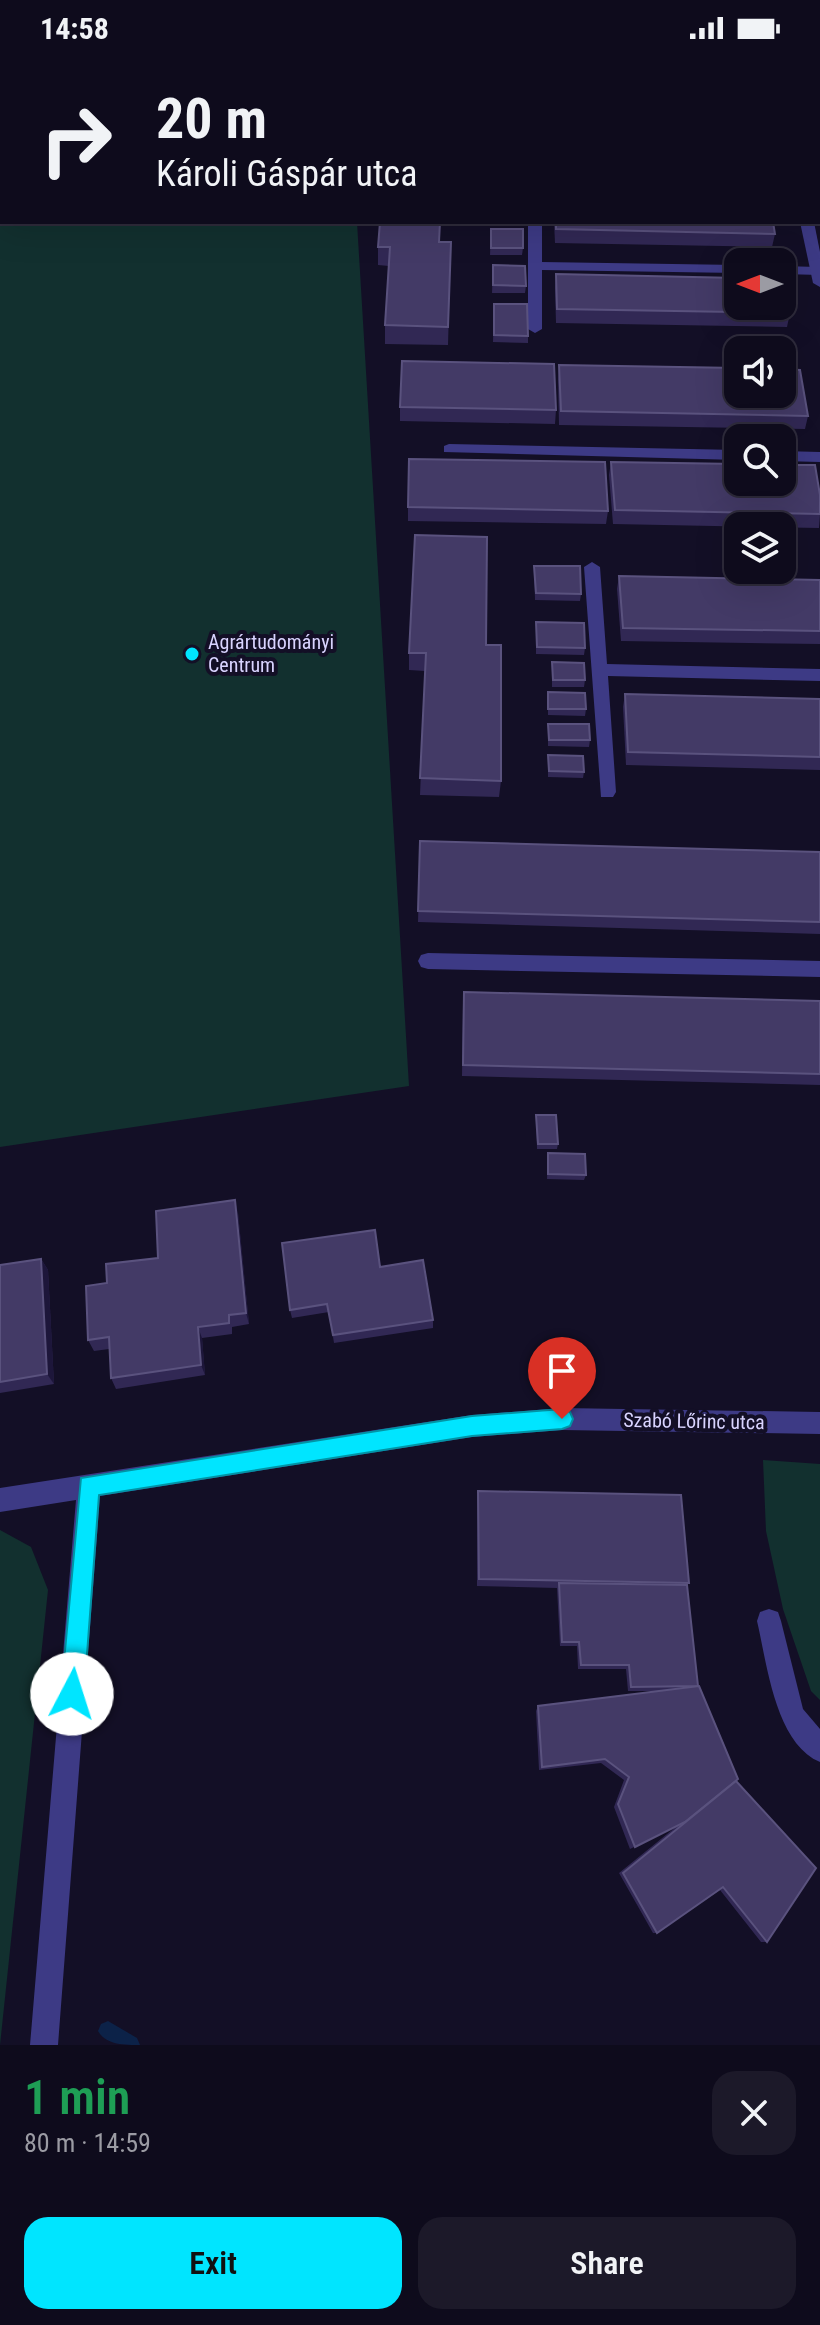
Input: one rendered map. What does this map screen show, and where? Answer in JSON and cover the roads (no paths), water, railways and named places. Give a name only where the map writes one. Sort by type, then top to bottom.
[{"type":"street","points":[[535,224],[535,329]]},
{"type":"street","points":[[796,273],[819,277],[807,224]]},
{"type":"street","points":[[537,266],[724,269]]},
{"type":"street","points":[[449,449],[724,455]]},
{"type":"street","points":[[796,456],[820,457]]},
{"type":"street","points":[[592,567],[607,792]]},
{"type":"street","points":[[599,670],[820,675]]},
{"type":"street","points":[[428,961],[820,969]]},
{"type":"street","name":"Szabó Lőrinc utca","points":[[0,1500],[472,1426],[562,1419],[820,1423]]},
{"type":"street","points":[[44,2045],[89,1485]]},
{"type":"street","points":[[769,1621],[792,1715],[820,1749]]},
{"type":"waterway","points":[[108,2031],[130,2045]]},
{"type":"place","name":"Agrártudományi Centrum","points":[[192,654]]}]
